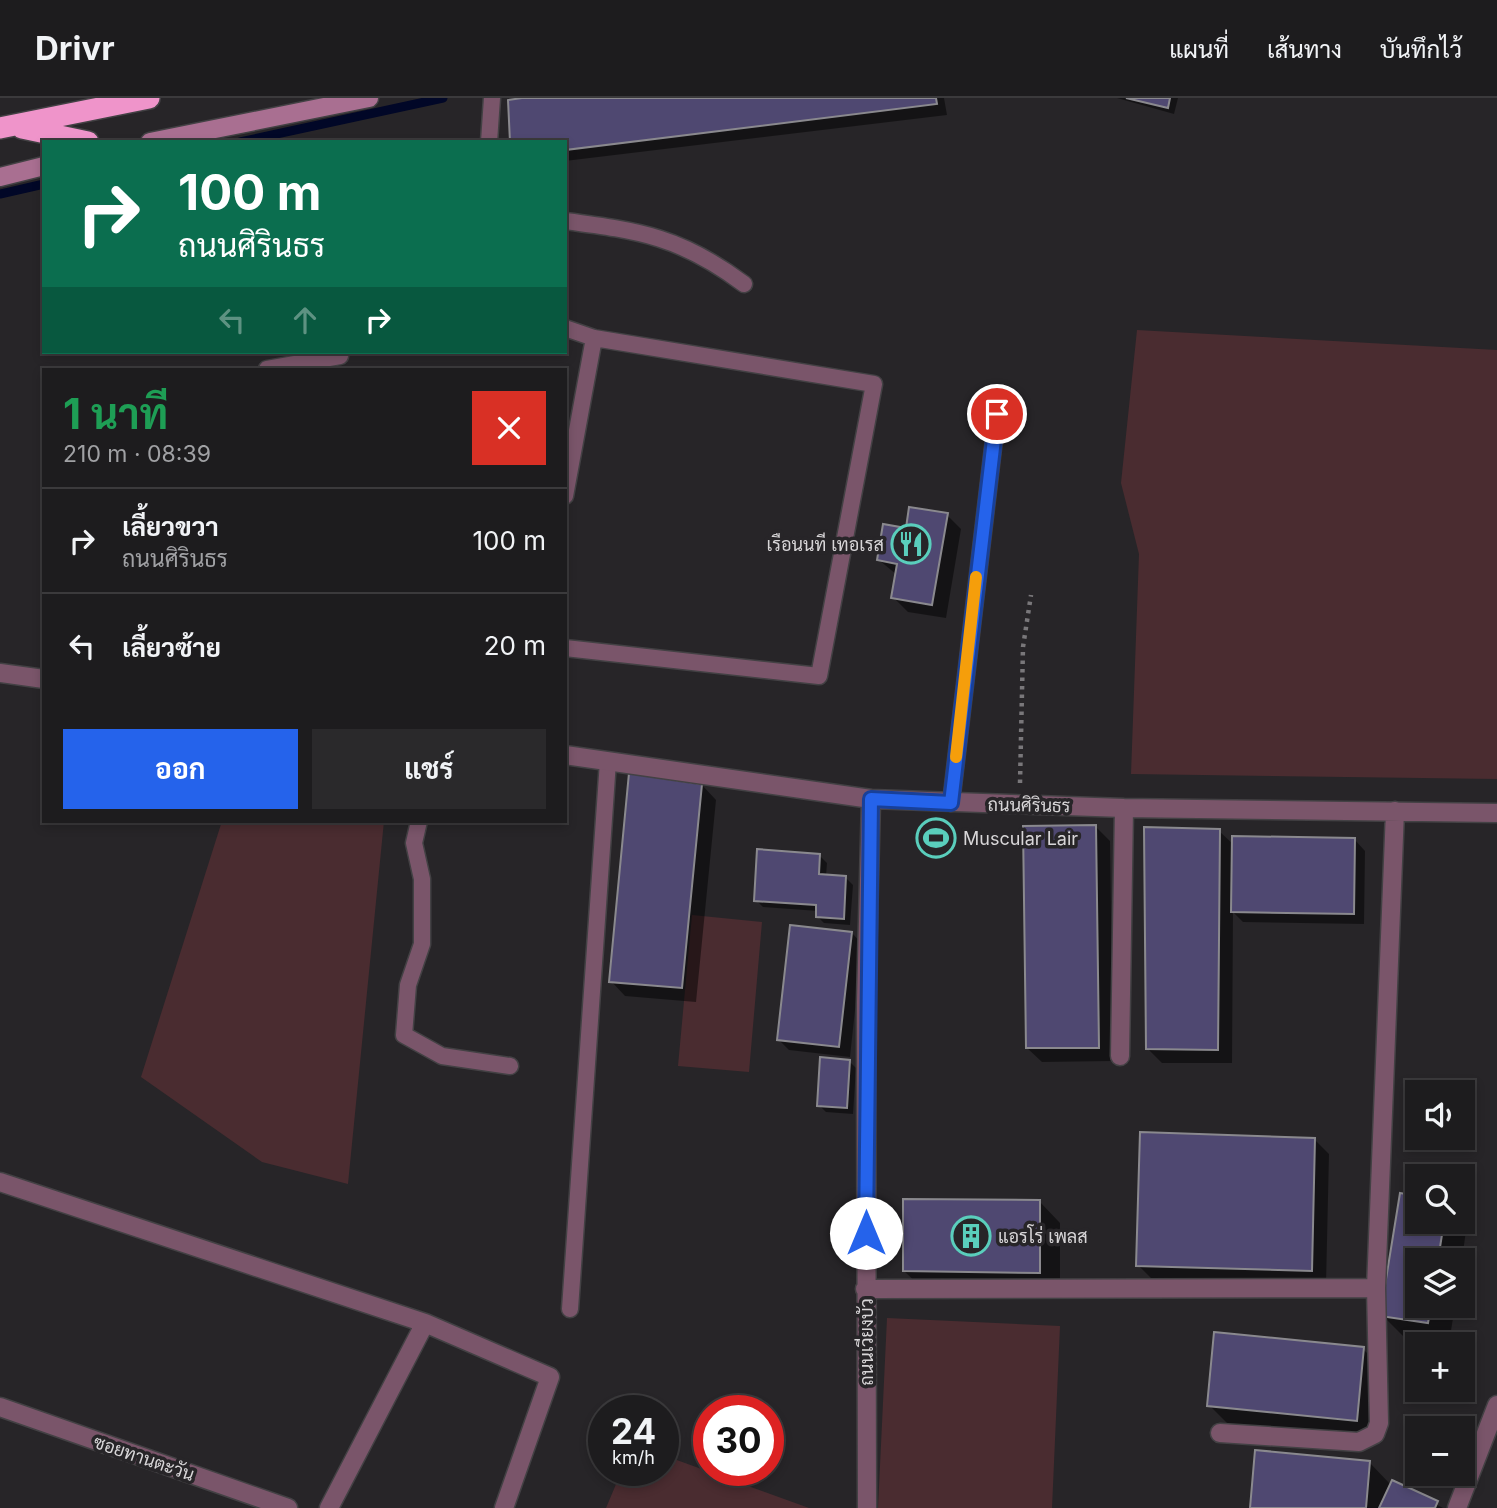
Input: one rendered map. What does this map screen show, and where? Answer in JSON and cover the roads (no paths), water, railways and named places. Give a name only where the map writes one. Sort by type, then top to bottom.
[{"type":"highway","points":[[6,127],[149,98]]},
{"type":"highway","points":[[6,127],[77,140]]},
{"type":"main road","points":[[160,140],[369,98]]},
{"type":"main road","points":[[0,177],[42,166]]},
{"type":"street","points":[[0,673],[42,679]]},
{"type":"street","name":"ถนนศิรินธร","points":[[567,755],[871,799],[1124,808],[1497,813]]},
{"type":"street","name":"ถนนเวียงบัว","points":[[867,1508],[866,1002],[871,799]]},
{"type":"street","points":[[1120,1056],[1124,808]]},
{"type":"street","points":[[1220,1433],[1359,1443],[1375,1434],[1378,1423],[1376,1289],[1395,811]]},
{"type":"street","points":[[0,1182],[425,1323],[550,1377],[504,1508]]},
{"type":"street","points":[[866,1289],[1376,1289]]},
{"type":"street","points":[[329,1508],[425,1323]]},
{"type":"street","points":[[1457,1508],[1497,1405]]},
{"type":"street","name":"ซอยทานตะวัน","points":[[0,1407],[288,1508]]},
{"type":"lane","points":[[489,140],[492,98]]},
{"type":"lane","points":[[567,221],[664,238],[711,260],[744,284]]},
{"type":"lane","points":[[567,329],[594,338],[874,384],[819,676],[567,648]]},
{"type":"lane","points":[[567,485],[594,338]]},
{"type":"lane","points":[[274,368],[342,359]]},
{"type":"lane","points":[[951,803],[997,414]]},
{"type":"lane","points":[[570,1309],[608,761]]},
{"type":"lane","points":[[419,823],[414,843],[422,879],[422,944],[408,985],[404,1035],[442,1056],[510,1066]]},
{"type":"waterway","points":[[249,140],[443,98]]},
{"type":"waterway","points":[[0,194],[42,184]]},
{"type":"place","name":"เรือนนที เทอเรส","points":[[911,544]]},
{"type":"place","name":"Muscular Lair","points":[[936,838]]},
{"type":"place","name":"แอรโร่ เพลส","points":[[971,1236]]}]
